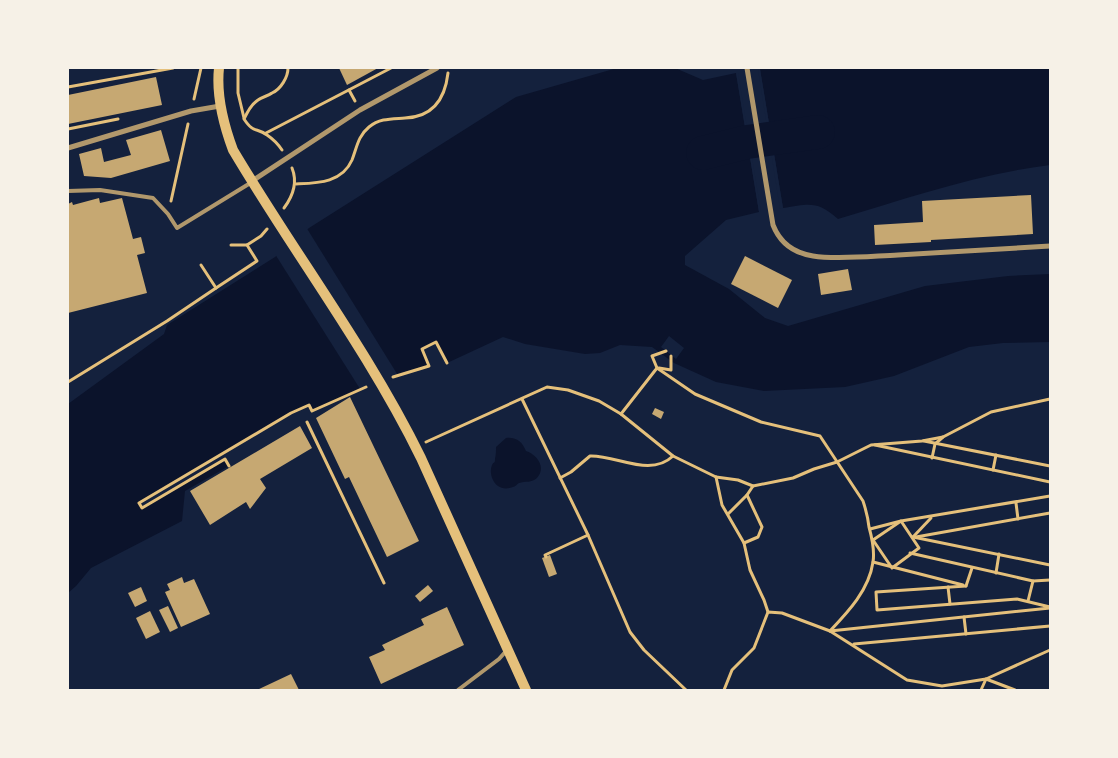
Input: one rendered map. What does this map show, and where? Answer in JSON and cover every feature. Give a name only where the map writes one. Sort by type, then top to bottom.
[{"type":"main road","points":[[219,68],[220,106],[233,150],[391,401],[421,458],[526,690]]},
{"type":"street","points":[[252,181],[360,110],[437,68]]},
{"type":"street","points":[[747,69],[774,225],[778,235],[784,242],[801,253],[814,256],[854,257],[1050,246]]},
{"type":"street","points":[[68,148],[191,111],[220,106]]},
{"type":"lane","points":[[68,191],[100,190],[153,198],[168,214],[177,228],[252,181]]},
{"type":"lane","points":[[458,690],[499,659],[507,650]]},
{"type":"path","points":[[68,87],[173,68]]},
{"type":"path","points":[[168,214],[201,68]]},
{"type":"path","points":[[238,68],[238,93],[244,118],[249,126]]},
{"type":"path","points":[[244,118],[248,109],[259,99],[274,93],[282,85],[288,73],[288,68]]},
{"type":"path","points":[[266,133],[391,68]]},
{"type":"path","points":[[296,184],[320,183],[334,179],[342,173],[351,161],[361,135],[370,126],[392,118],[412,118],[425,114],[434,107],[446,89],[447,68]]},
{"type":"path","points":[[349,90],[356,103]]},
{"type":"path","points":[[231,245],[247,245],[261,236]]},
{"type":"path","points":[[68,382],[167,322],[257,261],[247,245]]},
{"type":"path","points":[[201,265],[216,288]]},
{"type":"path","points":[[386,380],[402,373],[429,366],[422,349],[436,342],[447,363]]},
{"type":"path","points":[[666,351],[652,356],[657,368],[695,394],[761,422],[820,436],[862,501],[867,512],[870,528],[873,562],[866,584],[850,610],[830,631]]},
{"type":"path","points":[[657,368],[671,370],[671,356]]},
{"type":"path","points":[[621,414],[657,368]]},
{"type":"path","points":[[229,466],[225,459],[142,508],[139,503],[291,413],[310,405],[312,411],[369,386]]},
{"type":"path","points":[[435,439],[547,387],[568,390],[600,401],[621,414],[673,456],[716,477],[738,480],[753,486],[792,478],[837,462],[871,445],[922,441],[943,437]]},
{"type":"path","points":[[522,399],[588,535],[630,632],[644,650],[686,690]]},
{"type":"path","points":[[932,458],[935,444],[943,437],[991,412],[1050,399]]},
{"type":"path","points":[[307,422],[384,583]]},
{"type":"path","points":[[922,441],[1050,466]]},
{"type":"path","points":[[871,445],[1050,482]]},
{"type":"path","points":[[560,478],[571,472],[590,456],[603,455],[640,465],[654,465],[666,462],[673,456]]},
{"type":"path","points":[[993,470],[996,455]]},
{"type":"path","points":[[716,477],[722,505],[744,543],[750,570],[768,612],[754,648],[732,670],[724,690]]},
{"type":"path","points":[[728,514],[747,495],[753,486]]},
{"type":"path","points":[[744,543],[758,537],[762,527],[747,495]]},
{"type":"path","points":[[870,528],[1050,496]]},
{"type":"path","points":[[1016,503],[1018,518]]},
{"type":"path","points":[[913,537],[1050,513]]},
{"type":"path","points":[[913,537],[932,517]]},
{"type":"path","points":[[892,568],[919,548],[901,522]]},
{"type":"path","points":[[872,540],[901,522]]},
{"type":"path","points":[[546,557],[545,555],[588,535]]},
{"type":"path","points":[[913,537],[1050,565]]},
{"type":"path","points":[[872,540],[892,568]]},
{"type":"path","points":[[910,554],[1033,581],[1050,580]]},
{"type":"path","points":[[996,573],[999,554]]},
{"type":"path","points":[[873,562],[966,586]]},
{"type":"path","points":[[966,586],[972,568]]},
{"type":"path","points":[[1028,601],[1033,581]]},
{"type":"path","points":[[966,586],[876,592],[877,610],[1017,599],[1050,608]]},
{"type":"path","points":[[948,587],[950,604]]},
{"type":"path","points":[[830,631],[1050,608]]},
{"type":"path","points":[[768,612],[782,613],[830,631],[907,680],[942,686],[986,679],[1050,650]]},
{"type":"path","points":[[964,617],[966,634]]},
{"type":"path","points":[[853,644],[1050,626]]},
{"type":"path","points":[[981,690],[986,679]]},
{"type":"path","points":[[986,679],[1016,690]]},
{"type":"water","points":[[617,68],[675,68],[703,80],[736,73],[759,212],[726,220],[685,256],[685,265],[729,289],[765,318],[788,326],[925,286],[1008,276],[1050,274],[1050,342],[1003,343],[969,347],[894,376],[845,387],[764,391],[716,382],[674,363],[652,347],[620,345],[600,353],[585,354],[525,344],[503,337],[447,363],[437,342],[422,349],[429,366],[402,373],[312,411],[310,405],[291,413],[139,503],[141,507],[225,459],[229,466],[185,491],[182,521],[91,568],[68,593],[68,404],[164,334],[167,325],[275,257],[309,228],[516,97]]},
{"type":"water","points":[[1050,68],[1050,165],[996,174],[838,219],[818,206],[800,205],[783,208],[760,69]]},
{"type":"water","points":[[506,438],[513,438],[519,441],[526,451],[537,458],[541,465],[541,470],[535,480],[519,483],[514,487],[507,488],[500,487],[494,482],[491,471],[495,461],[496,447]]},
{"type":"pier","points":[[758,69],[760,69],[783,208],[780,209]]},
{"type":"pier","points":[[736,73],[738,73],[761,212],[759,212]]},
{"type":"pier","points":[[306,227],[399,377],[362,392],[275,254]]},
{"type":"pier","points":[[669,336],[684,348],[676,359],[661,347]]},
{"type":"building","points":[[339,68],[378,68],[347,85]]},
{"type":"building","points":[[156,77],[162,105],[68,124],[68,95]]},
{"type":"building","points":[[161,130],[170,161],[111,178],[84,176],[79,154],[101,148],[104,162],[131,155],[126,140]]},
{"type":"building","points":[[1031,195],[1033,234],[875,245],[874,225],[923,222],[922,201]]},
{"type":"building","points":[[99,198],[100,203],[122,198],[133,239],[141,237],[145,253],[137,255],[147,293],[68,313],[68,204],[72,202],[73,205]]},
{"type":"building","points":[[745,256],[792,280],[778,308],[731,284]]},
{"type":"building","points":[[848,269],[852,290],[821,295],[818,274]]},
{"type":"building","points":[[350,397],[419,541],[387,557],[349,477],[345,479],[316,418]]},
{"type":"building","points":[[655,408],[664,412],[661,419],[652,414]]},
{"type":"building","points":[[300,426],[312,448],[260,479],[266,488],[250,509],[246,502],[210,525],[190,491]]},
{"type":"building","points":[[550,555],[557,574],[549,577],[542,558]]},
{"type":"building","points":[[182,577],[184,583],[194,579],[210,614],[181,627],[165,592],[170,590],[167,584]]},
{"type":"building","points":[[428,585],[433,591],[420,602],[415,596]]},
{"type":"building","points":[[141,587],[147,601],[135,607],[128,593]]},
{"type":"building","points":[[168,606],[178,628],[170,632],[159,610]]},
{"type":"building","points":[[447,607],[464,645],[381,684],[369,657],[385,650],[382,645],[424,625],[421,619]]},
{"type":"building","points":[[150,611],[160,632],[146,639],[136,618]]},
{"type":"building","points":[[291,674],[299,690],[257,690]]},
{"type":"waterway","points":[[703,153],[747,142],[818,132]]}]
